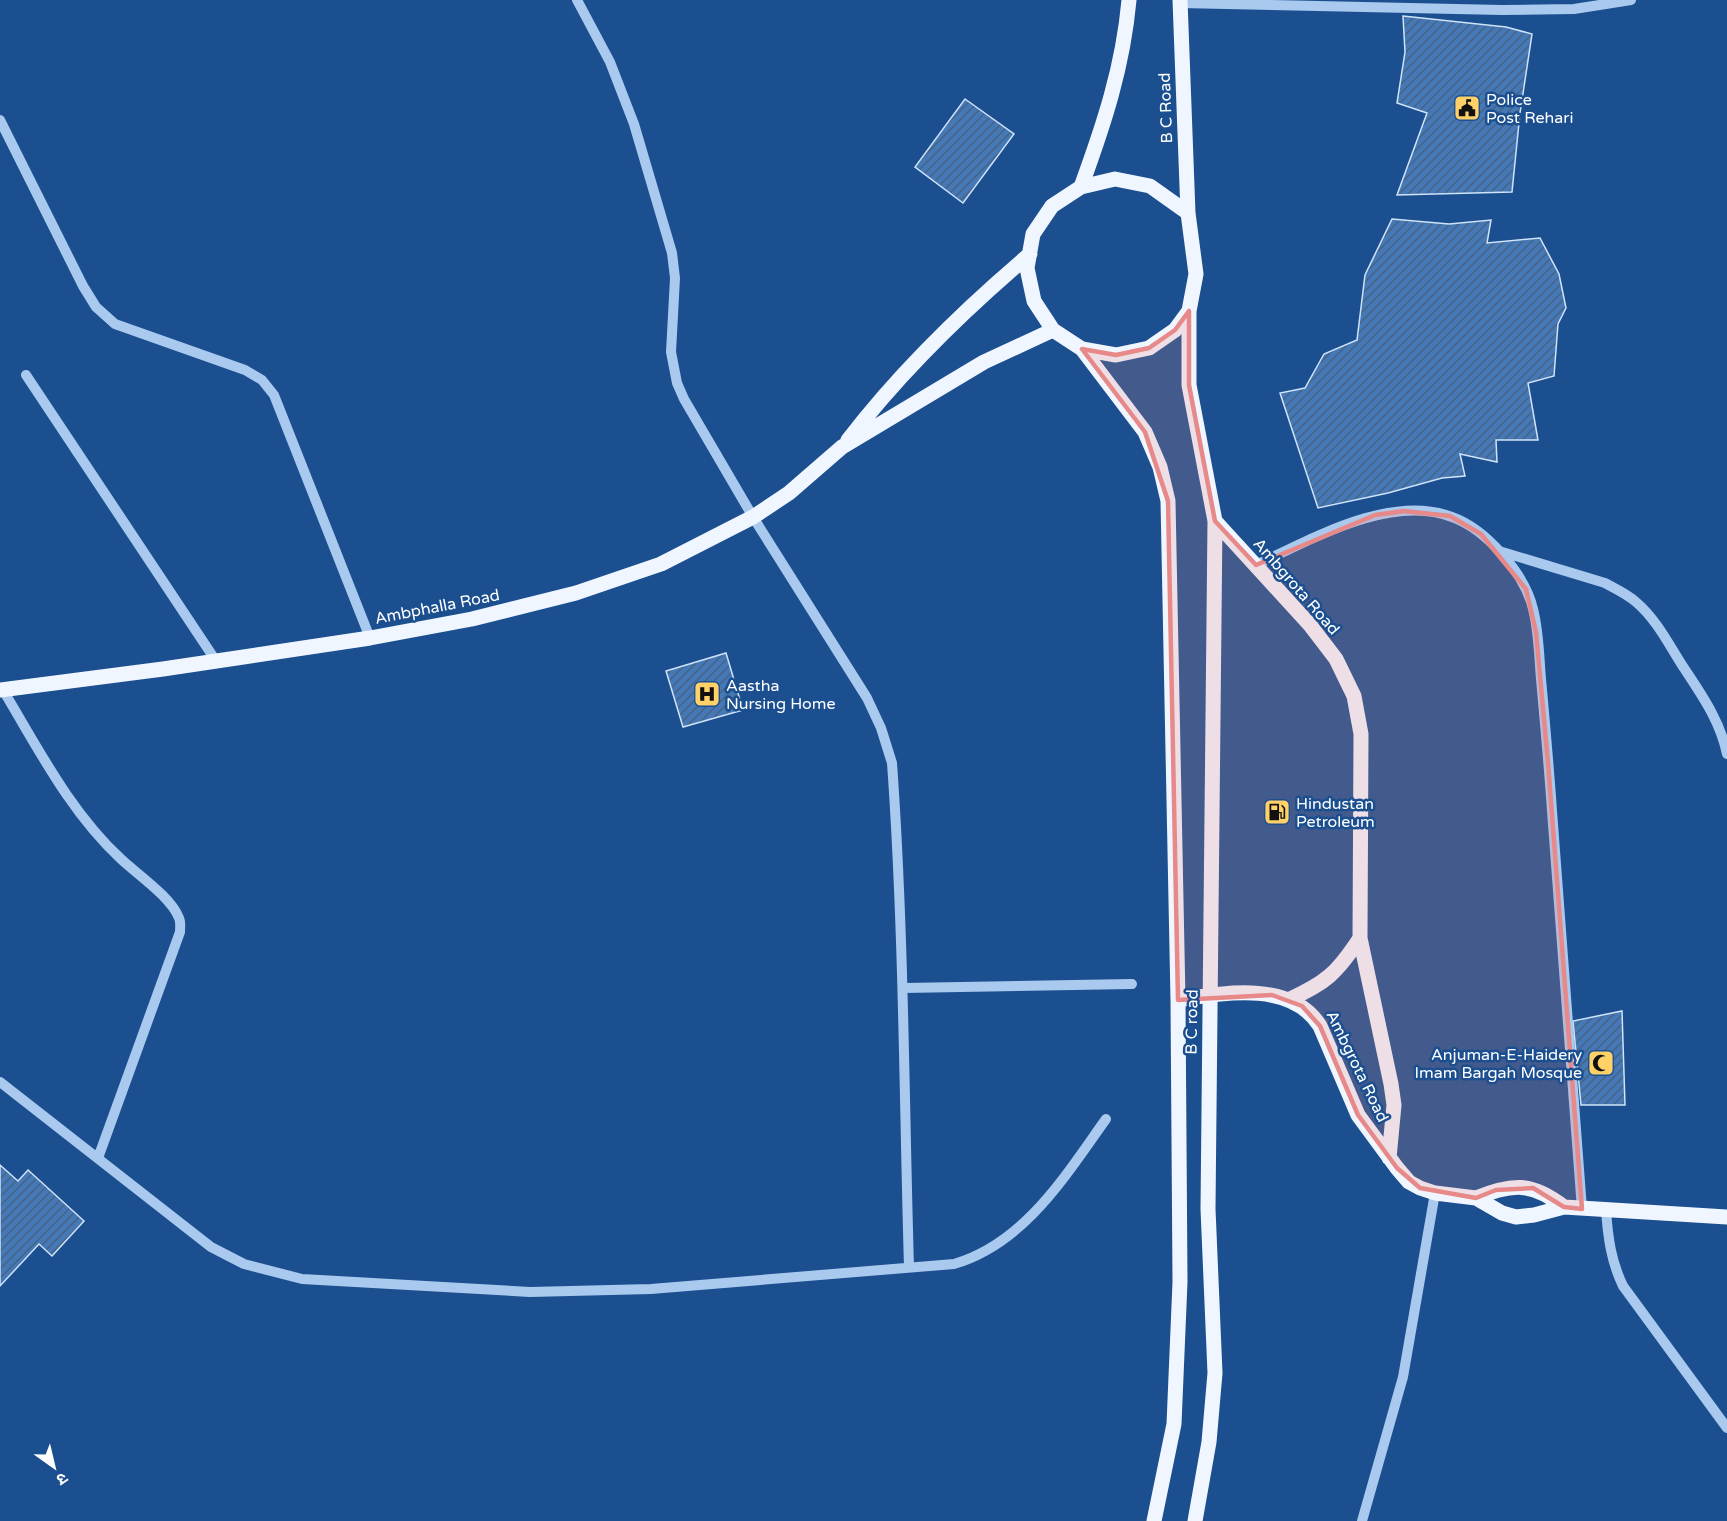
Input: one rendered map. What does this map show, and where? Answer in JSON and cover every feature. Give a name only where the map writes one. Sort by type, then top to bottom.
[{"type":"main road","points":[[1081,187],[1107,116],[1126,36],[1129,0]]},
{"type":"main road","name":"B C Road","points":[[1180,1],[1188,213]]},
{"type":"main road","points":[[1082,349],[1116,355],[1149,348],[1175,330],[1189,311],[1196,274],[1188,213],[1150,186],[1115,179],[1081,187],[1052,206],[1034,234],[1027,268],[1034,301],[1053,330],[1082,349],[1145,432],[1160,467],[1168,501],[1178,1000],[1180,1282],[1174,1424],[1154,1521]]},
{"type":"main road","points":[[842,447],[876,404],[905,373],[983,294],[1030,254]]},
{"type":"main road","name":"B C road","points":[[1189,311],[1189,385],[1215,521],[1208,1209],[1215,1373],[1209,1442],[1195,1521]]},
{"type":"main road","points":[[842,447],[984,362],[1053,330]]},
{"type":"main road","name":"Ambphalla Road","points":[[1,690],[370,638],[472,619],[576,593],[661,564],[753,517],[789,493],[842,447]]},
{"type":"main road","name":"Ambgrota Road","points":[[1215,521],[1256,565],[1336,659],[1354,696],[1361,734],[1360,938],[1394,1105],[1389,1158]]},
{"type":"main road","points":[[1288,1000],[1313,989],[1332,976],[1346,961],[1360,938]]},
{"type":"main road","name":"Ambgrota Road","points":[[1178,1000],[1209,995],[1272,994],[1302,1006],[1313,1014],[1358,1115],[1389,1158]]},
{"type":"main road","points":[[1389,1158],[1409,1182],[1435,1193],[1476,1198],[1502,1213],[1516,1217],[1564,1207],[1727,1217]]},
{"type":"main road","points":[[1476,1198],[1515,1186],[1533,1188],[1547,1194],[1564,1207]]},
{"type":"street","points":[[577,0],[610,62],[626,102],[672,253],[675,278],[671,352],[677,383],[684,399],[753,517],[867,698],[881,728],[892,763],[904,988],[904,1098],[909,1267]]},
{"type":"street","points":[[1180,1],[1503,10],[1574,9],[1632,0]]},
{"type":"street","points":[[0,120],[83,286],[96,307],[115,324],[245,370],[262,380],[274,395],[370,638]]},
{"type":"street","points":[[26,375],[216,661]]},
{"type":"street","points":[[1256,565],[1340,526],[1375,515],[1404,511],[1429,512],[1450,516],[1481,534],[1499,551],[1526,589],[1533,609],[1536,632],[1548,762],[1582,1209]]},
{"type":"street","points":[[1499,551],[1605,583],[1637,602],[1664,633],[1715,716],[1727,754]]},
{"type":"street","points":[[1,690],[76,807],[119,857],[163,897],[180,919],[180,932],[98,1158]]},
{"type":"street","points":[[904,988],[1132,984]]},
{"type":"street","points":[[0,1082],[211,1247],[244,1264],[302,1280],[530,1292],[651,1289],[954,1264],[974,1258],[995,1246],[1027,1221],[1053,1193],[1106,1119]]},
{"type":"street","points":[[1362,1521],[1403,1377],[1435,1193]]},
{"type":"street","points":[[1606,1210],[1609,1246],[1614,1269],[1623,1286],[1727,1428]]},
{"type":"highlighted area","points":[[1189,311],[1189,385],[1215,521],[1256,565],[1375,515],[1404,511],[1450,516],[1481,534],[1526,589],[1536,632],[1548,762],[1582,1209],[1564,1207],[1533,1188],[1496,1190],[1476,1198],[1420,1188],[1397,1168],[1358,1115],[1320,1026],[1302,1006],[1272,995],[1178,1000],[1168,501],[1145,432],[1082,349],[1116,355],[1149,348],[1175,330]]},
{"type":"building","name":"Police Post Rehari","points":[[1403,16],[1506,27],[1532,34],[1520,113],[1512,192],[1397,195],[1427,113],[1397,103],[1405,52]]},
{"type":"building","points":[[965,99],[1014,134],[963,203],[915,167]]},
{"type":"building","points":[[1392,219],[1449,224],[1491,220],[1487,243],[1540,238],[1559,274],[1566,308],[1558,324],[1554,376],[1528,383],[1538,440],[1496,440],[1497,462],[1460,454],[1465,476],[1442,478],[1388,493],[1318,508],[1280,393],[1305,388],[1324,354],[1357,340],[1365,275]]},
{"type":"building","points":[[726,653],[743,710],[683,727],[666,671]]},
{"type":"building","name":"Anjuman-E-Haidery Imam Bargah Mosque","points":[[1622,1011],[1625,1105],[1581,1105],[1573,1021]]},
{"type":"building","points":[[0,1165],[18,1181],[28,1170],[84,1221],[52,1256],[39,1244],[0,1286]]},
{"type":"place","name":"Police Post Rehari","points":[[1467,108]]},
{"type":"place","name":"Aastha Nursing Home","points":[[707,694]]},
{"type":"place","name":"Hindustan Petroleum","points":[[1277,812]]},
{"type":"place","name":"Anjuman-E-Haidery Imam Bargah Mosque","points":[[1601,1063]]}]
